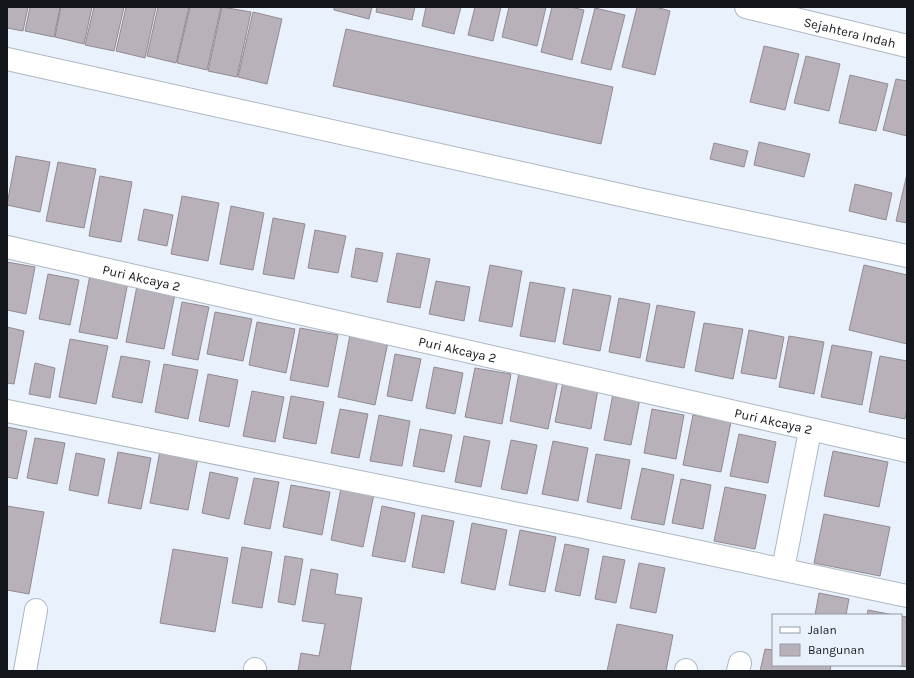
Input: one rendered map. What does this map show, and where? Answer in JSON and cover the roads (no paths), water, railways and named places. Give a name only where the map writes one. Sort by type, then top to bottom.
[{"type":"street","name":"Sejahtera Indah","points":[[746,7],[907,46]]},
{"type":"street","points":[[7,59],[628,197],[907,256]]},
{"type":"street","name":"Puri Akcaya 2","points":[[7,247],[907,452]]},
{"type":"street","points":[[7,411],[783,569],[907,596]]},
{"type":"street","points":[[783,569],[810,431]]},
{"type":"street","points":[[25,671],[36,610]]}]
